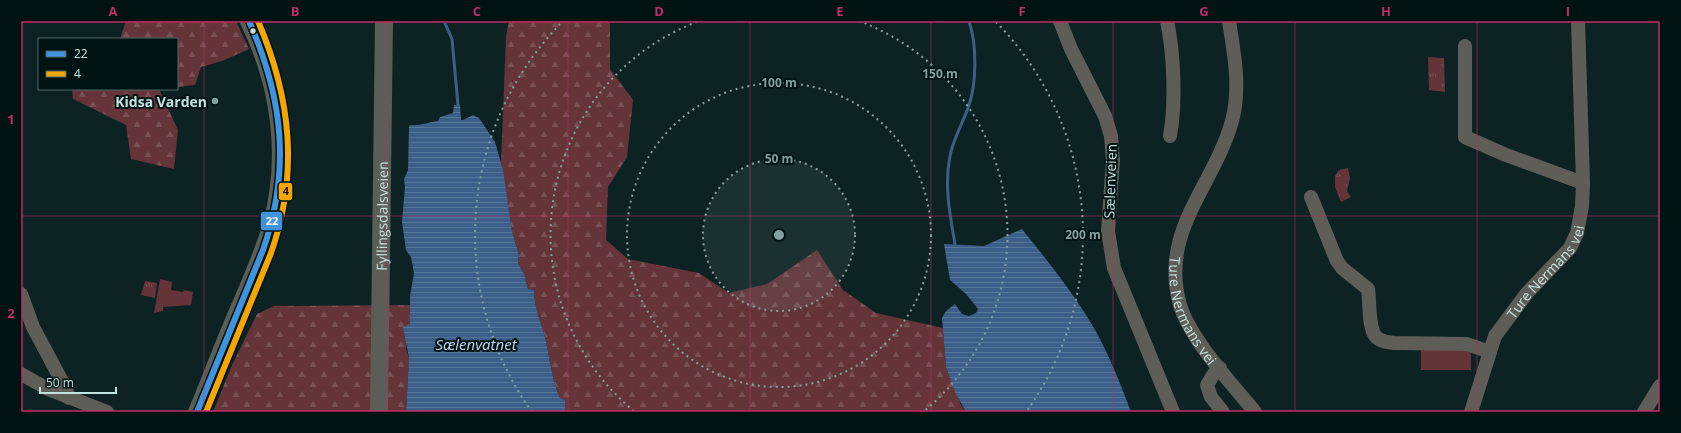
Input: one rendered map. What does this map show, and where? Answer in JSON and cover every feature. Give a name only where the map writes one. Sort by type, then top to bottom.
[{"type":"main road","points":[[197,412],[267,239],[278,196],[282,141],[278,107],[268,64],[249,21]]},
{"type":"main road","name":"Fyllingsdalsveien","points":[[379,412],[382,81],[384,21]]},
{"type":"street","name":"Sælenveien","points":[[1060,21],[1071,49],[1105,116],[1111,136],[1113,160],[1108,231],[1114,268],[1173,412]]},
{"type":"street","points":[[1167,21],[1171,43],[1174,117],[1170,136]]},
{"type":"street","name":"Ture Nermans vei","points":[[1230,21],[1236,68],[1235,103],[1232,119],[1221,153],[1188,215],[1179,239],[1175,261],[1176,284],[1180,306],[1191,330],[1255,412]]},
{"type":"street","name":"Ture Nermans vei","points":[[1471,412],[1495,336],[1515,308],[1570,248],[1577,233],[1582,206],[1583,183],[1578,21]]},
{"type":"street","points":[[1466,46],[1465,137],[1506,155],[1583,183]]},
{"type":"street","points":[[1311,197],[1337,261],[1342,268],[1368,289],[1371,326],[1376,337],[1383,342],[1394,343],[1467,344],[1490,352]]},
{"type":"street","points":[[21,294],[33,327],[69,398]]},
{"type":"street","name":"Ture Nermans vei","points":[[1220,368],[1207,384],[1211,397],[1222,412]]},
{"type":"street","points":[[21,374],[48,389],[93,410],[108,412]]},
{"type":"street","points":[[1644,412],[1660,386]]},
{"type":"green space","points":[[126,21],[236,21],[249,49],[222,61],[201,67],[195,85],[178,87],[178,38],[120,38]]},
{"type":"green space","points":[[509,21],[610,21],[610,69],[633,100],[627,157],[608,187],[606,240],[628,259],[699,273],[729,293],[767,284],[817,250],[843,290],[876,313],[943,328],[946,367],[961,405],[966,412],[565,412],[565,400],[560,398],[555,384],[546,341],[535,303],[534,290],[528,289],[524,274],[518,263],[519,255],[512,231],[501,163],[506,36]]},
{"type":"green space","points":[[1428,57],[1444,58],[1445,92],[1429,90]]},
{"type":"green space","points":[[72,90],[159,90],[178,130],[174,169],[131,159],[126,125],[73,99]]},
{"type":"green space","points":[[1348,168],[1350,178],[1347,191],[1351,197],[1341,202],[1335,187],[1335,176],[1339,170]]},
{"type":"green space","points":[[160,279],[172,282],[171,290],[193,292],[191,305],[163,307],[163,311],[154,313]]},
{"type":"green space","points":[[145,281],[157,283],[155,298],[141,295]]},
{"type":"green space","points":[[410,305],[410,324],[406,349],[409,358],[406,412],[213,412],[232,365],[257,314],[274,306]]},
{"type":"green space","points":[[1421,349],[1471,350],[1471,370],[1421,370]]},
{"type":"water","name":"Sælenvatnet","points":[[454,105],[460,105],[461,120],[473,115],[479,118],[495,142],[503,170],[512,231],[519,255],[518,263],[524,274],[528,289],[534,290],[535,303],[546,341],[555,384],[560,398],[565,400],[565,412],[406,412],[409,358],[403,327],[410,324],[410,296],[414,273],[411,257],[406,250],[402,222],[405,187],[404,179],[408,170],[409,127],[410,125],[438,121],[440,117],[453,113]]},
{"type":"water","points":[[1022,229],[1067,287],[1091,323],[1113,366],[1131,412],[966,412],[956,394],[946,367],[942,318],[946,311],[955,304],[962,314],[969,316],[976,313],[978,309],[966,294],[950,280],[944,244],[984,246]]},
{"type":"waterway","points":[[444,21],[452,39],[458,105]]},
{"type":"waterway","points":[[955,244],[948,200],[948,167],[951,150],[968,108],[973,88],[975,53],[969,21]]},
{"type":"transit line","name":"22","points":[[197,412],[263,250],[272,220],[277,191],[280,163],[276,106],[261,50],[249,21]]},
{"type":"transit line","name":"4","points":[[206,412],[271,253],[280,223],[285,194],[288,165],[284,107],[278,78],[258,21]]},
{"type":"place","name":"Kidsa Varden","points":[[215,101]]}]
